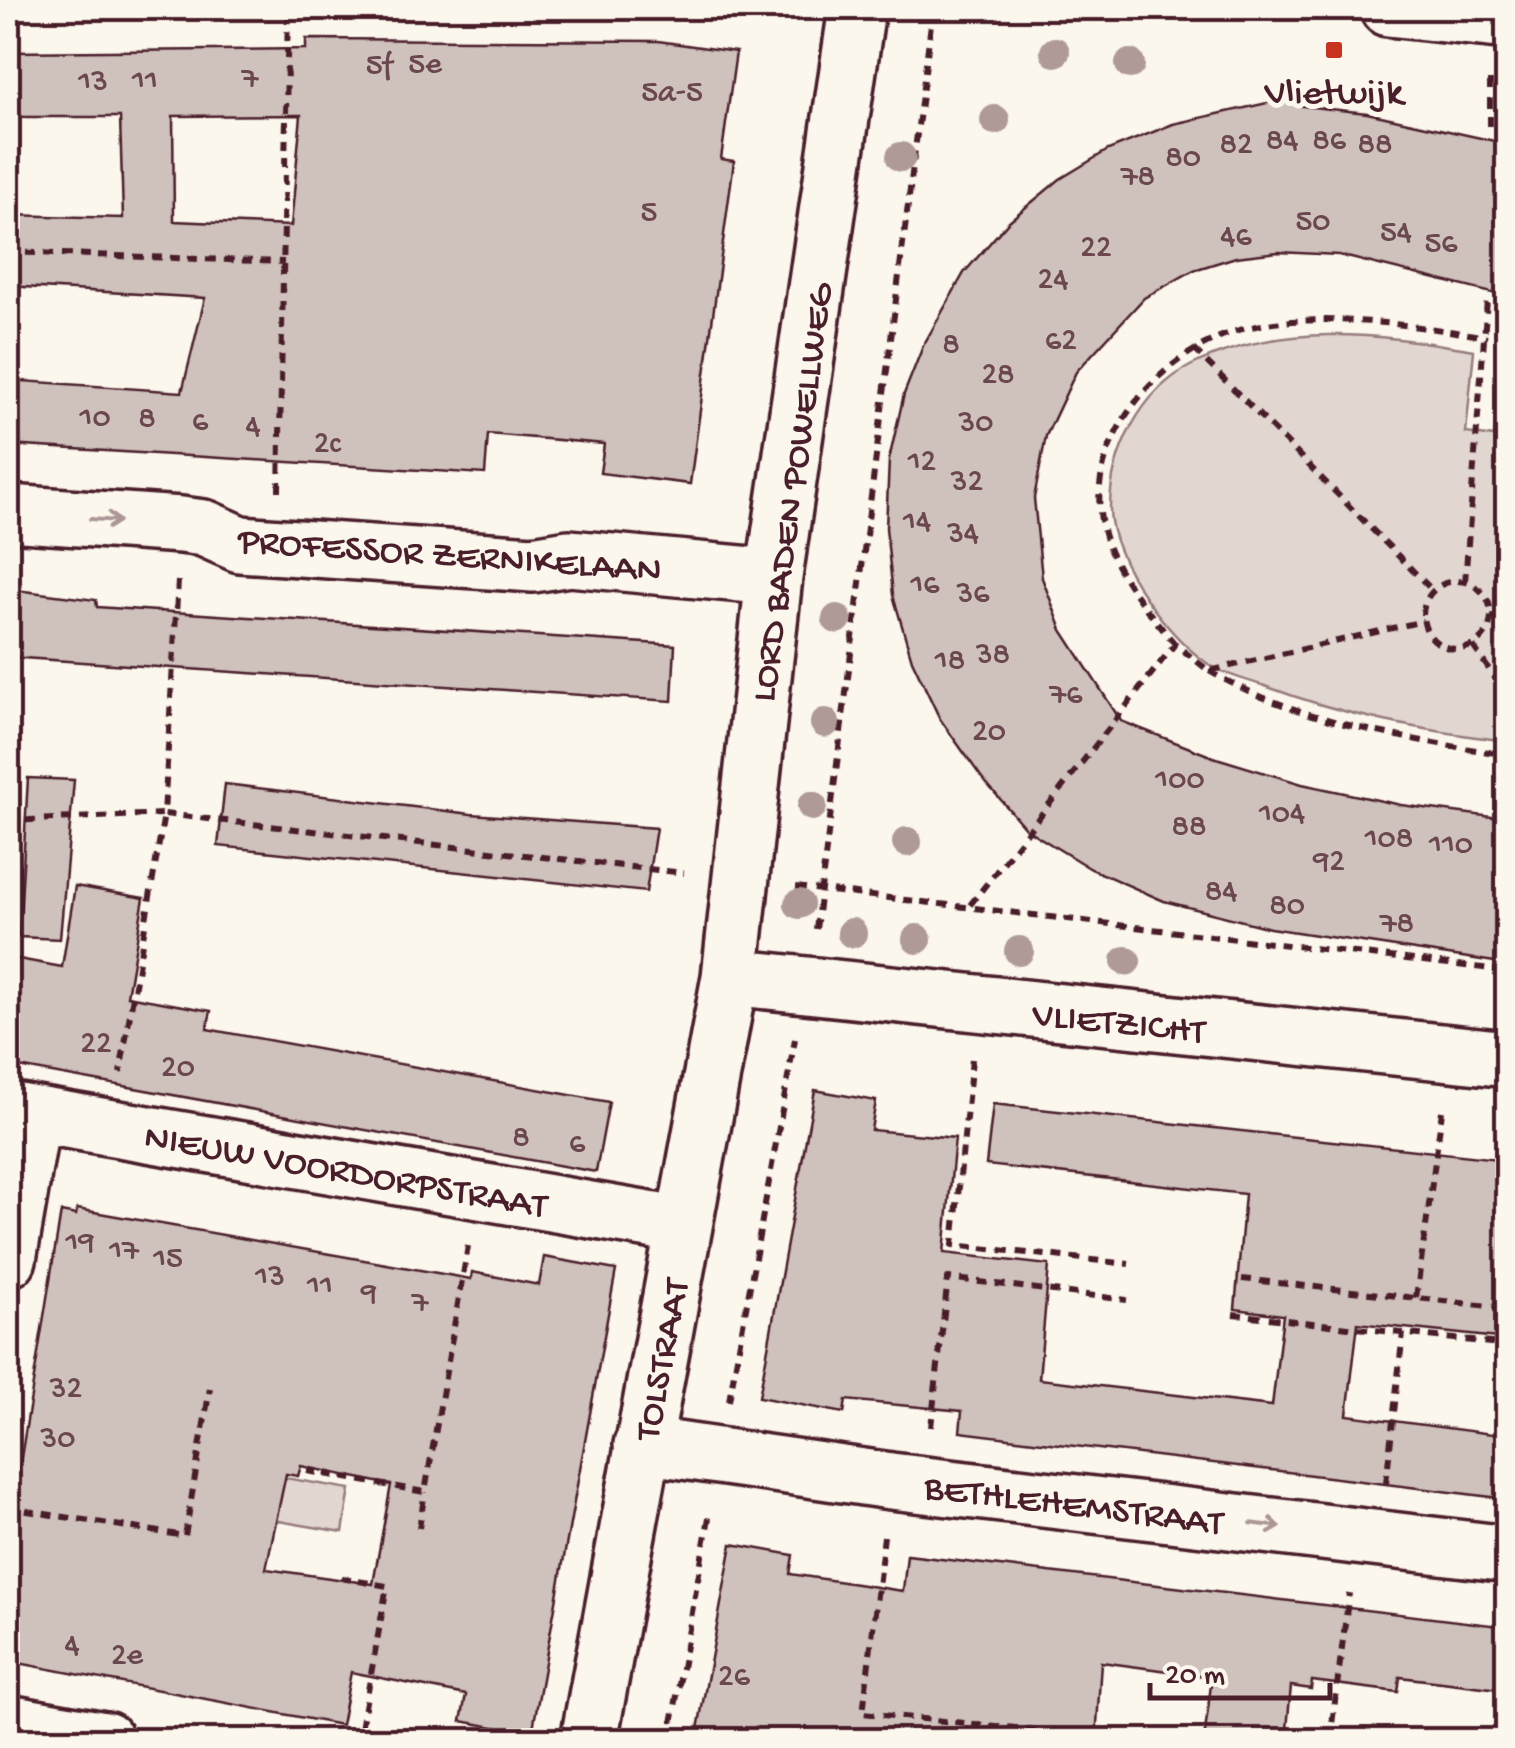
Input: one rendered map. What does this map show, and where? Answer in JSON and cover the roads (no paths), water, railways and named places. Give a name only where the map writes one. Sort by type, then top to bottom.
[{"type":"street","name":"LORD BADEN POWELLWEG","points":[[730,977],[774,576],[857,8]]},
{"type":"street","points":[[1388,8],[1508,21]]},
{"type":"street","name":"PROFESSOR ZERNIKELAAN","points":[[8,514],[181,525],[204,528],[240,544],[533,564],[569,558],[774,576]]},
{"type":"street","name":"VLIETZICHT","points":[[730,977],[1508,1059]]},
{"type":"street","name":"TOLSTRAAT","points":[[589,1740],[730,977]]},
{"type":"street","points":[[8,1260],[20,1112]]},
{"type":"street","name":"NIEUW VOORDORPSTRAAT","points":[[20,1112],[684,1226]]},
{"type":"street","name":"BETHLEHEMSTRAAT","points":[[642,1445],[891,1481],[1508,1554]]},
{"type":"street","points":[[8,1722],[104,1740]]},
{"type":"place","name":"Vlietwijk","points":[[1334,50]]}]
